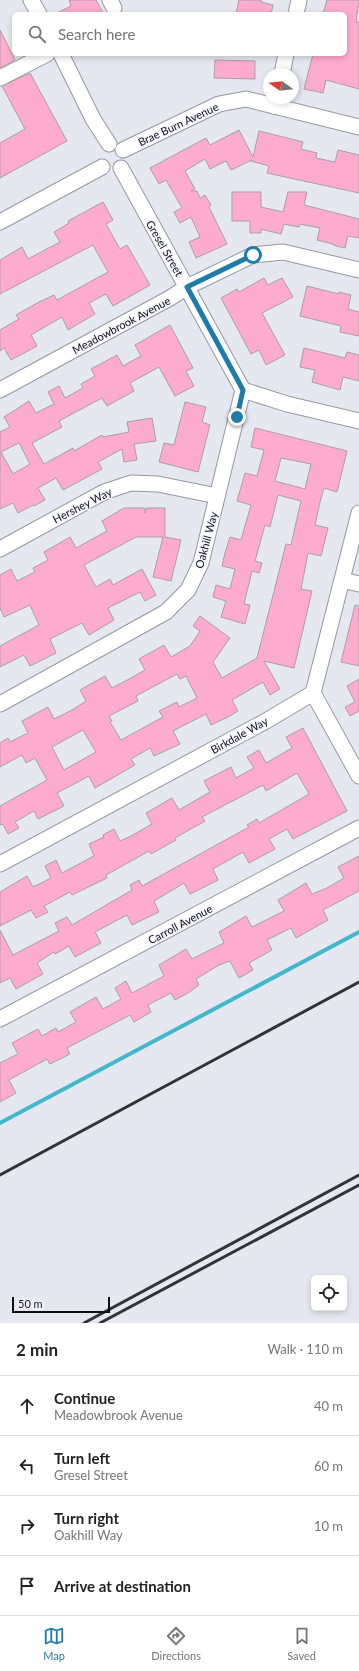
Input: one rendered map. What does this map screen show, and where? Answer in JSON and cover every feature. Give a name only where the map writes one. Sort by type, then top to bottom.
[{"type":"street","points":[[31,0],[38,12]]},
{"type":"street","points":[[296,12],[299,0]]},
{"type":"street","points":[[0,78],[43,56]]},
{"type":"street","points":[[62,56],[93,119],[109,144]]},
{"type":"street","points":[[283,68],[286,56]]},
{"type":"street","name":"Brae Burn Avenue","points":[[123,150],[219,104],[246,99],[263,101]]},
{"type":"street","name":"Brae Burn Avenue","points":[[282,104],[359,127]]},
{"type":"street","points":[[109,144],[117,145],[123,150],[126,159],[121,168],[111,172],[102,167],[99,154],[105,146],[109,144]]},
{"type":"street","points":[[0,222],[102,167]]},
{"type":"street","name":"Gresel Street","points":[[121,168],[243,390]]},
{"type":"street","name":"Meadowbrook Avenue","points":[[0,390],[170,298],[187,287],[253,255],[283,252],[359,270]]},
{"type":"street","points":[[243,390],[287,404],[359,421]]},
{"type":"street","name":"Oakhill Way","points":[[0,704],[166,612],[188,590],[202,563],[243,390]]},
{"type":"street","name":"Hershey Way","points":[[0,548],[104,492],[131,483],[158,484],[218,496]]},
{"type":"street","points":[[359,513],[313,693],[359,776]]},
{"type":"street","points":[[342,580],[359,584]]},
{"type":"street","name":"Birkdale Way","points":[[0,864],[266,721],[313,693]]},
{"type":"street","name":"Carroll Avenue","points":[[0,1019],[359,828]]},
{"type":"building","points":[[69,0],[96,0],[103,12],[59,12],[71,6]]},
{"type":"building","points":[[239,0],[261,0],[261,2],[273,5],[271,12],[236,12]]},
{"type":"building","points":[[327,0],[359,0],[356,22],[359,22],[359,89],[326,80],[323,93],[304,89],[312,56],[347,56],[347,12],[324,12]]},
{"type":"building","points":[[0,30],[15,60],[0,68]]},
{"type":"building","points":[[215,60],[255,61],[255,79],[214,78]]},
{"type":"building","points":[[30,73],[67,141],[0,178],[0,143],[25,129],[2,86]]},
{"type":"building","points":[[239,130],[253,157],[259,131],[303,142],[301,149],[317,153],[316,158],[335,162],[338,150],[359,155],[359,193],[267,173],[269,166],[251,161],[252,160],[231,170],[226,161],[210,169],[205,159],[185,171],[195,189],[191,191],[197,191],[200,198],[205,195],[211,205],[209,207],[227,244],[196,258],[189,242],[200,237],[191,217],[180,223],[174,212],[182,208],[166,180],[159,184],[150,168],[206,138],[210,145]]},
{"type":"building","points":[[232,192],[261,192],[261,207],[283,212],[288,192],[307,192],[304,205],[359,219],[359,238],[348,236],[345,248],[317,240],[320,228],[300,224],[299,227],[284,224],[281,234],[261,229],[261,233],[250,233],[250,221],[232,221]]},
{"type":"building","points":[[103,202],[113,220],[106,224],[120,249],[127,245],[150,285],[113,306],[106,294],[89,303],[95,314],[68,330],[62,317],[31,335],[37,346],[11,360],[4,348],[0,351],[0,330],[19,319],[16,315],[54,295],[57,300],[108,272],[93,245],[0,294],[0,260],[22,247],[28,259],[60,242],[54,232],[69,223],[68,221]]},
{"type":"building","points":[[264,278],[268,285],[282,278],[293,297],[262,313],[285,355],[266,365],[259,350],[251,354],[221,298],[237,289],[239,292]]},
{"type":"building","points":[[307,286],[339,294],[339,292],[351,295],[348,309],[359,312],[359,336],[340,332],[341,326],[300,316]]},
{"type":"building","points":[[170,325],[193,368],[186,371],[194,386],[175,396],[159,367],[130,383],[134,391],[107,406],[102,398],[59,421],[62,427],[32,443],[44,464],[73,448],[74,451],[102,435],[103,437],[129,432],[127,422],[152,418],[156,441],[134,444],[137,460],[124,462],[122,449],[98,462],[102,469],[63,490],[56,478],[38,488],[45,500],[18,513],[13,503],[0,509],[0,432],[10,427],[4,417],[29,401],[36,413],[54,404],[48,392],[59,386],[65,398],[83,388],[81,384],[95,376],[91,369],[117,355],[123,366],[141,356],[135,345]],"holes":[[[19,443],[30,464],[13,474],[1,452]]]},
{"type":"building","points":[[304,348],[345,358],[347,352],[359,355],[359,381],[343,377],[340,390],[312,382],[315,370],[300,367]]},
{"type":"building","points":[[185,402],[206,407],[202,422],[210,425],[198,472],[159,462],[164,443],[174,445]]},
{"type":"building","points":[[255,428],[347,451],[337,492],[324,488],[320,502],[315,525],[328,528],[321,556],[308,553],[301,589],[312,591],[294,668],[264,661],[280,689],[270,695],[263,682],[232,700],[238,711],[228,717],[211,725],[206,714],[173,731],[180,744],[154,756],[150,748],[131,759],[135,765],[95,788],[89,776],[57,793],[64,806],[38,819],[34,811],[15,822],[19,828],[8,834],[3,824],[0,825],[0,806],[47,780],[35,758],[26,763],[22,755],[0,767],[0,743],[8,738],[10,742],[28,733],[22,721],[48,707],[54,719],[72,710],[86,701],[80,690],[105,676],[112,688],[131,678],[145,670],[139,659],[164,645],[171,657],[190,646],[200,631],[193,626],[200,616],[230,638],[213,662],[222,678],[257,658],[286,544],[291,545],[301,501],[278,495],[270,527],[265,525],[255,561],[262,563],[259,573],[252,571],[244,604],[250,605],[245,624],[221,617],[226,601],[213,597],[216,585],[230,589],[235,569],[222,566],[225,553],[230,537],[241,540],[251,505],[237,501],[245,473],[257,476],[264,450],[251,447]],"holes":[[[281,458],[311,464],[305,489],[275,481]],[[177,674],[180,679],[186,676],[197,698],[179,707],[177,702],[159,711],[163,717],[121,740],[110,722],[112,721],[109,716],[138,701],[136,696]],[[83,730],[96,752],[64,770],[52,747]]]},
{"type":"building","points":[[124,508],[145,508],[145,513],[147,508],[165,508],[165,537],[181,540],[171,581],[153,577],[163,537],[136,537],[84,565],[96,587],[110,579],[113,585],[142,569],[156,595],[145,601],[140,592],[108,608],[114,620],[89,635],[82,623],[50,639],[56,653],[30,666],[24,655],[0,667],[0,646],[39,625],[30,605],[4,617],[0,608],[0,575],[11,569],[17,581],[35,572],[33,568],[48,560],[44,552],[70,537],[76,548],[107,531],[102,521]]},
{"type":"building","points":[[355,605],[359,606],[359,666],[341,662]]},
{"type":"building","points":[[359,679],[359,711],[350,716],[345,707],[355,702],[347,686]]},
{"type":"building","points":[[303,728],[347,811],[293,839],[287,829],[269,839],[275,849],[249,863],[243,852],[213,869],[218,880],[190,894],[184,883],[154,901],[159,912],[132,925],[127,915],[95,932],[101,943],[75,957],[69,946],[55,954],[54,952],[37,963],[43,974],[16,989],[10,978],[0,983],[0,930],[13,955],[59,931],[55,923],[67,917],[72,925],[132,890],[130,885],[139,880],[142,886],[249,827],[247,825],[257,819],[259,823],[309,794],[297,773],[266,791],[263,785],[202,817],[205,821],[151,854],[149,851],[106,875],[107,878],[72,895],[70,892],[44,906],[48,912],[36,918],[31,910],[0,926],[0,892],[27,876],[33,887],[51,878],[45,866],[56,860],[62,873],[94,856],[89,844],[104,837],[103,835],[114,829],[120,841],[131,836],[152,824],[146,813],[172,798],[179,810],[210,792],[204,781],[231,767],[236,778],[254,768],[247,757],[259,750],[266,763],[292,748],[286,737]]},
{"type":"building","points":[[359,856],[359,891],[323,910],[328,920],[296,938],[291,928],[267,940],[272,950],[249,963],[253,970],[239,978],[230,961],[219,965],[196,979],[199,985],[188,993],[175,1000],[171,993],[148,1005],[151,1012],[134,1022],[130,1015],[67,1048],[70,1054],[50,1064],[47,1059],[9,1080],[16,1093],[0,1102],[0,1063],[18,1054],[12,1043],[38,1029],[42,1036],[56,1028],[58,1032],[76,1022],[70,1012],[96,997],[103,1009],[121,999],[115,988],[126,981],[132,993],[164,976],[159,965],[186,949],[192,959],[224,943],[219,932],[246,916],[252,927],[284,911],[278,900],[306,883],[312,894],[327,888],[344,878],[338,867]]},
{"type":"waterway","points":[[0,1123],[359,932]]},
{"type":"railway","points":[[0,1175],[359,982]]},
{"type":"railway","points":[[84,1323],[359,1175]]},
{"type":"railway","points":[[100,1323],[359,1185]]},
{"type":"route","points":[[237,417],[243,390],[187,287],[253,255]]}]
